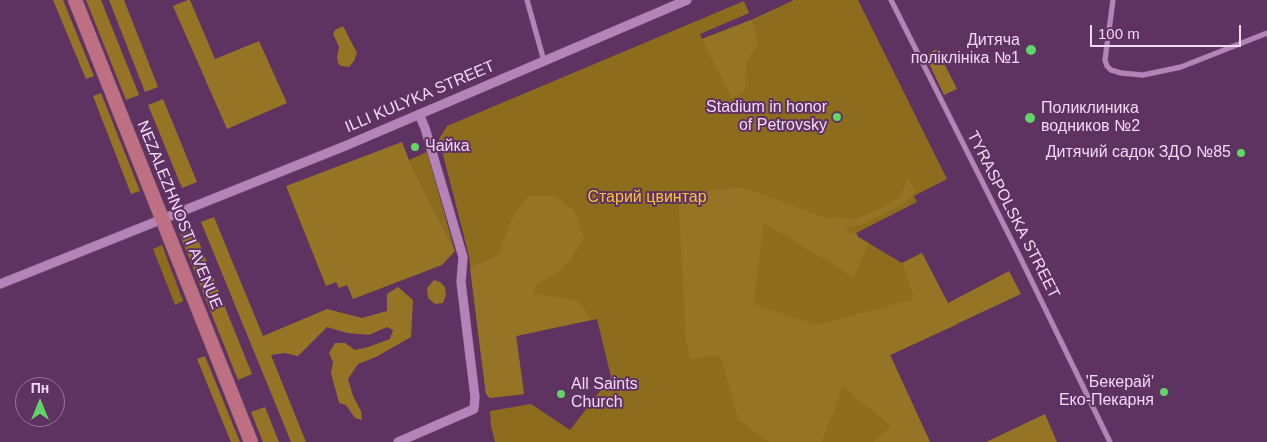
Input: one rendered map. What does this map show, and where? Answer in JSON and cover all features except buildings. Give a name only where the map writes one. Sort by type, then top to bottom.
[{"type":"main road","name":"NEZALEZHNOSTI AVENUE","points":[[75,0],[251,442]]},
{"type":"street","points":[[527,0],[544,61]]},
{"type":"street","name":"ILLI KULYKA STREET","points":[[0,284],[163,220],[687,0]]},
{"type":"street","name":"TYRASPOLSKA STREET","points":[[891,0],[1110,442]]},
{"type":"street","points":[[1112,0],[1106,60],[1107,66],[1121,73],[1143,75],[1181,68],[1267,33]]},
{"type":"street","points":[[398,442],[474,409],[475,397],[461,282],[463,257],[425,128],[419,114]]},
{"type":"green space","name":"Старий цвинтар","points":[[794,0],[858,0],[947,179],[914,196],[917,202],[856,233],[858,237],[902,263],[922,253],[958,324],[890,355],[930,442],[495,442],[490,411],[531,404],[570,430],[611,377],[597,319],[516,336],[524,394],[490,398],[486,394],[469,256],[439,139],[447,126],[744,1],[749,13],[700,34],[702,39],[751,20]]},
{"type":"green space","points":[[427,152],[455,251],[409,160]]},
{"type":"green space","points":[[162,245],[183,301],[175,305],[153,249]]},
{"type":"shaded area","points":[[53,0],[63,0],[94,76],[86,79]]},
{"type":"shaded area","points":[[86,0],[101,0],[139,95],[126,100]]},
{"type":"shaded area","points":[[109,0],[124,0],[158,87],[145,92]]},
{"type":"shaded area","points":[[190,0],[215,59],[259,41],[287,103],[227,129],[173,6]]},
{"type":"shaded area","points":[[751,20],[758,43],[746,64],[745,91],[732,98],[702,39]]},
{"type":"shaded area","points":[[343,26],[357,53],[349,67],[341,66],[338,63],[339,47],[333,34],[335,30]]},
{"type":"shaded area","points":[[937,49],[957,89],[944,95],[925,55]]},
{"type":"shaded area","points":[[101,93],[140,191],[131,194],[93,96]]},
{"type":"shaded area","points":[[163,99],[197,182],[182,188],[148,105]]},
{"type":"shaded area","points":[[402,142],[409,160],[455,251],[442,265],[353,299],[347,285],[339,288],[336,282],[326,286],[286,186]]},
{"type":"shaded area","points":[[908,177],[915,192],[905,203],[862,225],[843,228],[851,234],[856,233],[858,237],[869,243],[854,277],[764,223],[753,304],[816,325],[914,299],[902,263],[922,253],[948,303],[1009,271],[1021,294],[890,355],[930,442],[874,442],[891,426],[843,387],[822,442],[769,442],[738,419],[720,355],[690,359],[686,342],[678,195],[741,187],[830,219],[838,217],[856,219],[883,207],[901,196]]},
{"type":"shaded area","points":[[528,196],[555,196],[574,210],[584,238],[571,258],[556,274],[535,285],[534,294],[576,300],[584,308],[590,320],[516,336],[524,394],[490,398],[486,394],[470,268],[498,255],[512,218]]},
{"type":"shaded area","points":[[214,217],[263,336],[327,309],[362,318],[387,311],[387,294],[398,287],[413,300],[411,337],[376,357],[358,364],[348,379],[353,396],[361,411],[362,420],[355,418],[346,405],[339,403],[331,373],[333,362],[329,353],[335,343],[345,343],[355,350],[368,347],[390,339],[393,330],[387,327],[369,335],[347,333],[327,327],[298,356],[285,353],[271,355],[306,442],[291,442],[201,222]]},
{"type":"shaded area","points":[[194,230],[252,374],[238,380],[180,235]]},
{"type":"shaded area","points":[[434,280],[440,282],[445,287],[446,295],[443,303],[435,304],[428,298],[427,288]]},
{"type":"shaded area","points":[[205,356],[240,442],[231,442],[197,359]]},
{"type":"shaded area","points":[[265,407],[279,442],[263,442],[251,412]]},
{"type":"shaded area","points":[[1045,414],[1057,442],[986,442]]},
{"type":"place","name":"Дитяча поліклініка №1","points":[[1031,50]]},
{"type":"place","name":"Stadium in honor of Petrovsky","points":[[837,117]]},
{"type":"place","name":"Поликлиника водников №2","points":[[1030,118]]},
{"type":"place","name":"Чайка","points":[[415,147]]},
{"type":"place","name":"Дитячий садок ЗДО №85","points":[[1241,153]]},
{"type":"place","name":"'Бекерай' Еко-Пекарня","points":[[1164,392]]},
{"type":"place","name":"All Saints Church","points":[[561,394]]}]
